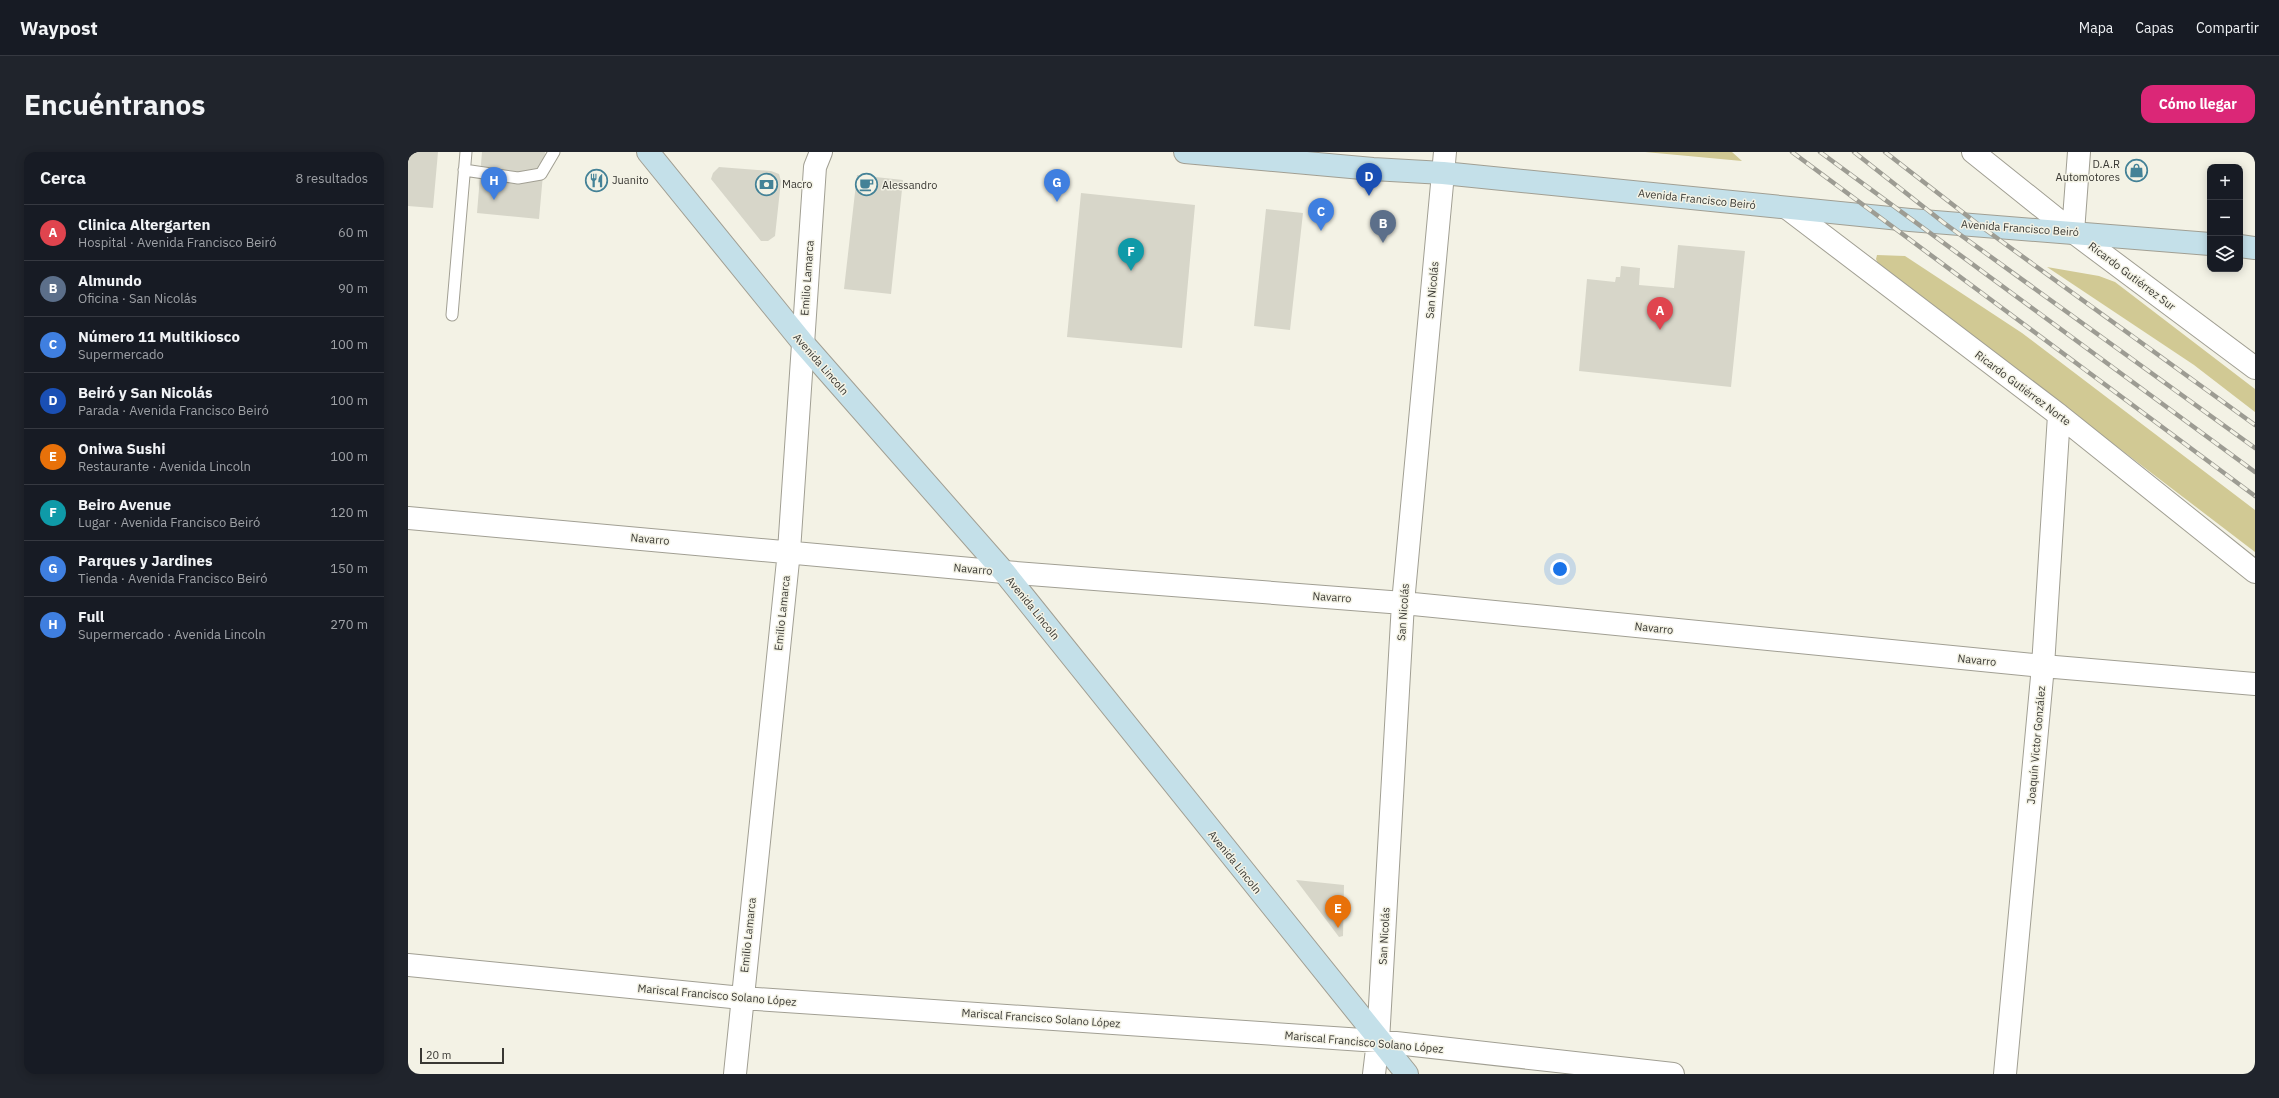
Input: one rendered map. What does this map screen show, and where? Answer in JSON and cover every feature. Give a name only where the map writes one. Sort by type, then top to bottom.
[{"type":"street","name":"Avenida Lincoln","points":[[648,152],[803,344],[1004,572],[1378,1041],[1407,1074]]},
{"type":"street","name":"Emilio Lamarca","points":[[735,1074],[789,551],[815,167],[821,152]]},
{"type":"street","name":"Avenida Francisco Beiró","points":[[1185,152],[1373,169],[1444,163],[1787,208],[1910,220],[2207,244]]},
{"type":"street","name":"Ricardo Gutiérrez Sur","points":[[1973,152],[2073,232],[2255,368]]},
{"type":"street","points":[[2073,232],[2079,152]]},
{"type":"street","name":"San Nicolás","points":[[1374,1074],[1378,1041],[1403,603],[1444,163]]},
{"type":"street","name":"Ricardo Gutiérrez Norte","points":[[1787,208],[2059,415],[2255,572]]},
{"type":"street","points":[[2243,246],[2255,248]]},
{"type":"street","name":"Joaquín Victor González","points":[[2005,1074],[2043,666],[2059,415]]},
{"type":"street","name":"Navarro","points":[[408,518],[789,551],[1004,572],[1403,603],[2043,666],[2255,684]]},
{"type":"street","name":"Mariscal Francisco Solano López","points":[[408,965],[742,998],[1378,1041],[1673,1074]]},
{"type":"lane","points":[[452,315],[466,152]]},
{"type":"lane","points":[[464,170],[518,178],[541,174],[554,152]]},
{"type":"shaded area","points":[[1645,152],[1732,152],[1742,161]]},
{"type":"shaded area","points":[[1877,255],[1905,256],[2022,333],[2255,510],[2255,552],[1878,264],[1876,259]]},
{"type":"shaded area","points":[[2047,267],[2099,276],[2115,282],[2255,389],[2255,412],[2194,365]]},
{"type":"building","points":[[408,152],[438,152],[433,208],[408,206]]},
{"type":"building","points":[[482,152],[545,152],[539,219],[477,213]]},
{"type":"building","points":[[719,167],[771,171],[779,174],[781,181],[775,236],[768,241],[761,241],[711,179],[713,173]]},
{"type":"building","points":[[857,175],[903,180],[891,294],[844,289]]},
{"type":"building","points":[[1081,193],[1195,205],[1182,348],[1067,337]]},
{"type":"building","points":[[1266,209],[1303,213],[1290,330],[1254,326]]},
{"type":"building","points":[[1678,245],[1745,251],[1731,387],[1579,371],[1587,279],[1615,282],[1616,277],[1620,277],[1621,266],[1640,268],[1639,285],[1674,288]]},
{"type":"building","points":[[1296,880],[1344,885],[1343,936],[1339,937]]},
{"type":"railway","points":[[1792,152],[2255,496]]},
{"type":"railway","points":[[1820,152],[2255,472]]},
{"type":"railway","points":[[1854,152],[1944,223],[2255,448]]},
{"type":"railway","points":[[1885,152],[1979,225],[2255,425]]},
{"type":"place","name":"D.A.R Automotores","points":[[2136,170]]},
{"type":"place","name":"Juanito","points":[[596,180]]},
{"type":"place","name":"Macro","points":[[766,184]]},
{"type":"place","name":"Alessandro","points":[[866,185]]},
{"type":"place","name":"Beiró y San Nicolás","points":[[1369,196]]},
{"type":"place","name":"Full","points":[[494,200]]},
{"type":"place","name":"Parques y Jardines","points":[[1057,202]]},
{"type":"place","name":"Número 11 Multikiosco","points":[[1321,231]]},
{"type":"place","name":"Almundo","points":[[1383,243]]},
{"type":"place","name":"Beiro Avenue","points":[[1131,271]]},
{"type":"place","name":"Clinica Altergarten","points":[[1660,330]]},
{"type":"place","name":"Oniwa Sushi","points":[[1338,928]]}]
